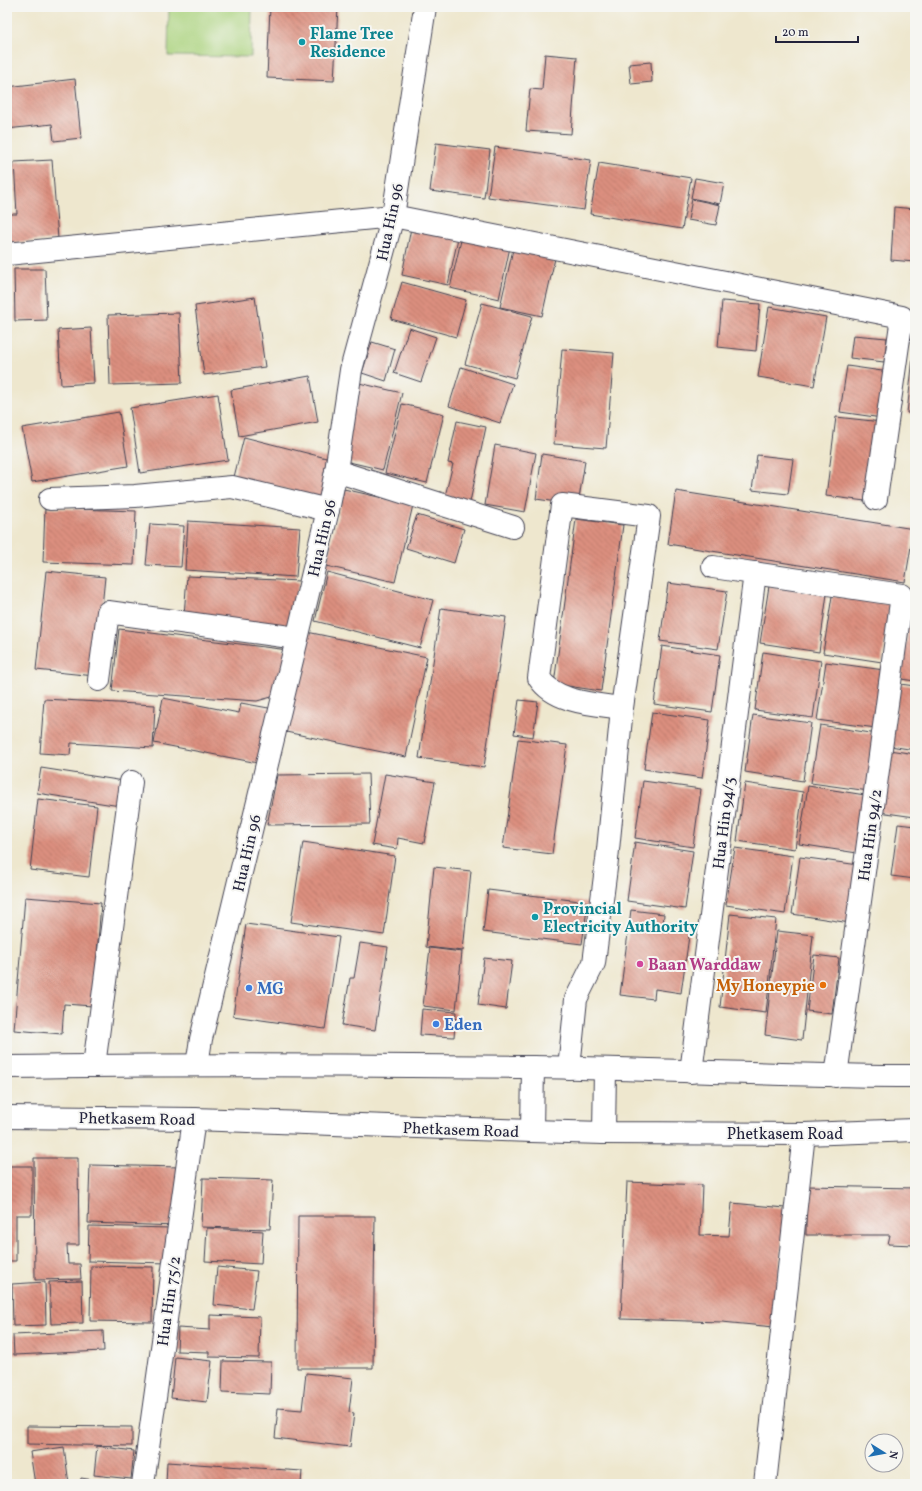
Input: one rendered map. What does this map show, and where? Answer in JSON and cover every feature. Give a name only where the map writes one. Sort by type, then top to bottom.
[{"type":"street","name":"Hua Hin 96","points":[[197,1065],[203,1031],[328,510],[336,471],[351,370],[393,216],[425,7]]},
{"type":"street","points":[[7,254],[393,216],[902,317],[876,499]]},
{"type":"street","points":[[336,471],[513,527]]},
{"type":"street","points":[[50,499],[135,496],[232,487],[328,510]]},
{"type":"street","points":[[569,1068],[576,999],[594,963],[607,860],[622,708],[649,516],[562,505],[539,678],[544,686],[564,698],[622,708]]},
{"type":"street","points":[[714,567],[755,573]]},
{"type":"street","name":"Hua Hin 94/2","points":[[755,573],[902,595],[836,1076]]},
{"type":"street","name":"Hua Hin 94/3","points":[[691,1072],[755,573]]},
{"type":"street","points":[[99,680],[108,612],[297,638]]},
{"type":"street","points":[[94,1066],[131,782]]},
{"type":"street","points":[[7,1067],[197,1065],[533,1067],[836,1076],[915,1076]]},
{"type":"street","points":[[532,1131],[533,1067]]},
{"type":"street","points":[[604,1133],[605,1069]]},
{"type":"street","name":"Phetkasem Road","points":[[7,1117],[194,1119],[604,1133],[804,1134],[915,1130]]},
{"type":"street","name":"Hua Hin 75/2","points":[[143,1484],[194,1119]]},
{"type":"street","points":[[765,1484],[804,1134]]},
{"type":"green space","points":[[169,7],[252,7],[251,57],[168,56]]},
{"type":"building","name":"Flame Tree Residence","points":[[270,7],[338,7],[334,81],[267,78]]},
{"type":"building","points":[[545,54],[577,57],[571,134],[526,131],[530,89],[542,90]]},
{"type":"building","points":[[651,62],[652,82],[631,84],[629,64]]},
{"type":"building","points":[[75,79],[81,138],[54,141],[52,124],[7,129],[7,87]]},
{"type":"building","points":[[436,143],[490,150],[484,198],[430,191]]},
{"type":"building","points":[[495,147],[591,160],[584,210],[488,197]]},
{"type":"building","points":[[52,160],[58,239],[7,243],[7,214],[17,214],[14,162]]},
{"type":"building","points":[[599,163],[691,178],[682,229],[590,214]]},
{"type":"building","points":[[695,178],[724,183],[720,204],[691,198]]},
{"type":"building","points":[[692,199],[720,205],[716,225],[688,220]]},
{"type":"building","points":[[894,207],[915,209],[915,262],[891,260]]},
{"type":"building","points":[[411,228],[458,238],[448,285],[402,275]]},
{"type":"building","points":[[462,236],[510,247],[499,299],[450,288]]},
{"type":"building","points":[[514,245],[556,254],[542,316],[500,307]]},
{"type":"building","points":[[14,269],[45,269],[47,320],[15,321]]},
{"type":"building","points":[[402,282],[466,300],[456,337],[391,319]]},
{"type":"building","points":[[255,297],[265,367],[204,375],[195,306]]},
{"type":"building","points":[[722,301],[760,304],[756,351],[718,347]]},
{"type":"building","points":[[482,303],[532,316],[515,378],[465,364]]},
{"type":"building","points":[[769,307],[826,317],[814,386],[758,377]]},
{"type":"building","points":[[179,313],[182,383],[110,385],[108,315]]},
{"type":"building","points":[[91,328],[94,383],[61,385],[58,330]]},
{"type":"building","points":[[409,328],[436,337],[421,382],[394,373]]},
{"type":"building","points":[[853,335],[887,338],[884,362],[850,358]]},
{"type":"building","points":[[372,342],[395,349],[386,381],[362,373]]},
{"type":"building","points":[[562,349],[614,353],[606,448],[554,444]]},
{"type":"building","points":[[913,357],[915,357],[915,414],[907,413]]},
{"type":"building","points":[[847,366],[889,372],[882,418],[840,412]]},
{"type":"building","points":[[461,367],[513,384],[500,423],[449,406]]},
{"type":"building","points":[[310,376],[318,422],[239,436],[231,390]]},
{"type":"building","points":[[359,383],[402,393],[383,470],[341,460]]},
{"type":"building","points":[[218,394],[228,460],[140,473],[130,408]]},
{"type":"building","points":[[402,404],[444,414],[427,483],[385,473]]},
{"type":"building","points":[[119,412],[128,466],[32,482],[22,428]]},
{"type":"building","points":[[836,417],[882,422],[873,502],[826,496]]},
{"type":"building","points":[[457,421],[486,427],[470,502],[445,496],[453,464],[448,463]]},
{"type":"building","points":[[244,437],[334,460],[325,499],[234,477]]},
{"type":"building","points":[[495,445],[536,453],[525,512],[485,505]]},
{"type":"building","points":[[542,454],[585,461],[578,505],[536,499]]},
{"type":"building","points":[[757,455],[793,459],[788,494],[752,490]]},
{"type":"building","points":[[344,489],[413,505],[395,582],[326,566]]},
{"type":"building","points":[[676,491],[914,529],[905,582],[668,544]]},
{"type":"building","points":[[45,508],[136,511],[134,565],[43,562]]},
{"type":"building","points":[[417,515],[464,529],[454,563],[406,548]]},
{"type":"building","points":[[576,519],[623,525],[601,691],[554,684]]},
{"type":"building","points":[[188,521],[300,528],[296,577],[185,570]]},
{"type":"building","points":[[150,524],[184,526],[181,567],[146,565]]},
{"type":"building","points":[[46,571],[105,577],[95,676],[36,670]]},
{"type":"building","points":[[327,572],[433,600],[420,648],[315,621]]},
{"type":"building","points":[[187,576],[300,581],[289,627],[184,616]]},
{"type":"building","points":[[668,583],[727,591],[718,649],[660,641]]},
{"type":"building","points":[[769,586],[827,594],[819,652],[760,643]]},
{"type":"building","points":[[832,596],[890,604],[882,662],[823,653]]},
{"type":"building","points":[[441,608],[506,617],[484,767],[419,758]]},
{"type":"building","points":[[910,617],[915,618],[915,681],[901,679]]},
{"type":"building","points":[[119,629],[288,650],[279,695],[257,701],[112,691]]},
{"type":"building","points":[[307,632],[427,657],[406,757],[286,732]]},
{"type":"building","points":[[662,646],[720,655],[712,712],[654,704]]},
{"type":"building","points":[[763,652],[821,661],[813,718],[755,710]]},
{"type":"building","points":[[826,662],[884,670],[876,728],[817,720]]},
{"type":"building","points":[[900,684],[915,686],[915,750],[890,746]]},
{"type":"building","points":[[163,698],[239,713],[241,703],[274,709],[263,764],[154,743]]},
{"type":"building","points":[[44,699],[155,705],[153,748],[71,743],[70,755],[40,753]]},
{"type":"building","points":[[519,700],[538,702],[533,737],[514,734]]},
{"type":"building","points":[[652,712],[710,720],[702,778],[644,769]]},
{"type":"building","points":[[753,715],[811,723],[803,781],[745,772]]},
{"type":"building","points":[[820,725],[877,734],[869,791],[811,783]]},
{"type":"building","points":[[518,739],[567,745],[552,854],[503,848]]},
{"type":"building","points":[[889,750],[915,754],[915,817],[879,812]]},
{"type":"building","points":[[41,768],[124,781],[120,806],[37,793]]},
{"type":"building","points":[[368,774],[370,824],[267,825],[277,775]]},
{"type":"building","points":[[385,774],[435,782],[424,843],[398,838],[397,849],[372,845]]},
{"type":"building","points":[[643,781],[701,789],[693,847],[635,838]]},
{"type":"building","points":[[745,783],[803,792],[795,849],[737,841]]},
{"type":"building","points":[[808,786],[865,795],[857,853],[799,844]]},
{"type":"building","points":[[38,799],[97,806],[89,877],[30,870]]},
{"type":"building","points":[[898,824],[915,826],[915,879],[891,876]]},
{"type":"building","points":[[303,842],[395,856],[384,935],[291,922]]},
{"type":"building","points":[[635,842],[693,851],[685,909],[627,901]]},
{"type":"building","points":[[735,848],[793,856],[785,914],[726,905]]},
{"type":"building","points":[[800,857],[859,865],[850,923],[792,914]]},
{"type":"building","points":[[434,867],[471,871],[463,951],[426,947]]},
{"type":"building","name":"Provincial Electricity Authority","points":[[488,890],[588,902],[582,944],[483,932]]},
{"type":"building","points":[[25,897],[101,903],[93,1006],[64,1004],[62,1034],[14,1030]]},
{"type":"building","points":[[631,910],[664,914],[663,926],[690,929],[681,993],[655,989],[654,999],[620,995]]},
{"type":"building","points":[[730,914],[776,919],[766,1013],[720,1007]]},
{"type":"building","points":[[246,924],[339,937],[325,1029],[233,1016]]},
{"type":"building","points":[[777,931],[813,935],[802,1040],[765,1035]]},
{"type":"building","points":[[360,943],[388,947],[375,1030],[342,1025],[350,978],[354,978]]},
{"type":"building","points":[[430,948],[462,952],[456,1010],[423,1006]]},
{"type":"building","name":"My Honeypie","points":[[814,955],[839,958],[832,1014],[807,1011]]},
{"type":"building","points":[[484,958],[512,961],[506,1009],[478,1005]]},
{"type":"building","points":[[422,1009],[456,1012],[454,1037],[420,1035]]},
{"type":"building","points":[[34,1158],[78,1158],[79,1245],[67,1245],[68,1264],[80,1264],[81,1279],[35,1280]]},
{"type":"building","points":[[90,1165],[180,1167],[178,1226],[88,1223]]},
{"type":"building","points":[[7,1166],[32,1166],[32,1215],[16,1215],[16,1261],[7,1261]]},
{"type":"building","points":[[203,1178],[273,1180],[270,1229],[201,1227]]},
{"type":"building","points":[[627,1182],[702,1185],[700,1235],[729,1236],[732,1203],[785,1208],[774,1327],[722,1322],[621,1319]]},
{"type":"building","points":[[806,1186],[915,1188],[915,1245],[888,1244],[890,1235],[806,1235]]},
{"type":"building","points":[[298,1216],[375,1216],[373,1368],[297,1368]]},
{"type":"building","points":[[89,1226],[170,1228],[169,1263],[88,1261]]},
{"type":"building","points":[[207,1228],[263,1231],[261,1264],[205,1261]]},
{"type":"building","points":[[91,1266],[153,1267],[152,1322],[90,1321]]},
{"type":"building","points":[[217,1267],[257,1271],[252,1309],[214,1305]]},
{"type":"building","points":[[82,1281],[83,1323],[51,1324],[49,1282]]},
{"type":"building","points":[[45,1282],[46,1325],[13,1326],[12,1284]]},
{"type":"building","points":[[210,1315],[260,1317],[259,1358],[209,1357],[209,1352],[177,1351],[178,1328],[210,1330]]},
{"type":"building","points":[[103,1331],[104,1351],[14,1355],[13,1335]]},
{"type":"building","points":[[175,1357],[212,1361],[207,1402],[171,1398]]},
{"type":"building","points":[[223,1361],[271,1362],[270,1394],[222,1392]]},
{"type":"building","points":[[306,1373],[353,1378],[349,1412],[354,1413],[350,1447],[275,1438],[278,1408],[302,1410]]},
{"type":"building","points":[[27,1426],[132,1427],[132,1446],[27,1444]]},
{"type":"building","points":[[97,1446],[134,1451],[131,1479],[94,1475]]},
{"type":"building","points":[[64,1447],[69,1484],[35,1484],[30,1452]]},
{"type":"building","points":[[167,1462],[302,1471],[301,1484],[166,1484]]},
{"type":"building","points":[[81,1478],[112,1483],[112,1484],[80,1484]]},
{"type":"place","name":"Flame Tree Residence","points":[[302,42]]},
{"type":"place","name":"Provincial Electricity Authority","points":[[535,917]]},
{"type":"place","name":"Baan Warddaw","points":[[640,964]]},
{"type":"place","name":"My Honeypie","points":[[823,985]]},
{"type":"place","name":"MG","points":[[249,988]]},
{"type":"place","name":"Eden","points":[[436,1024]]}]
